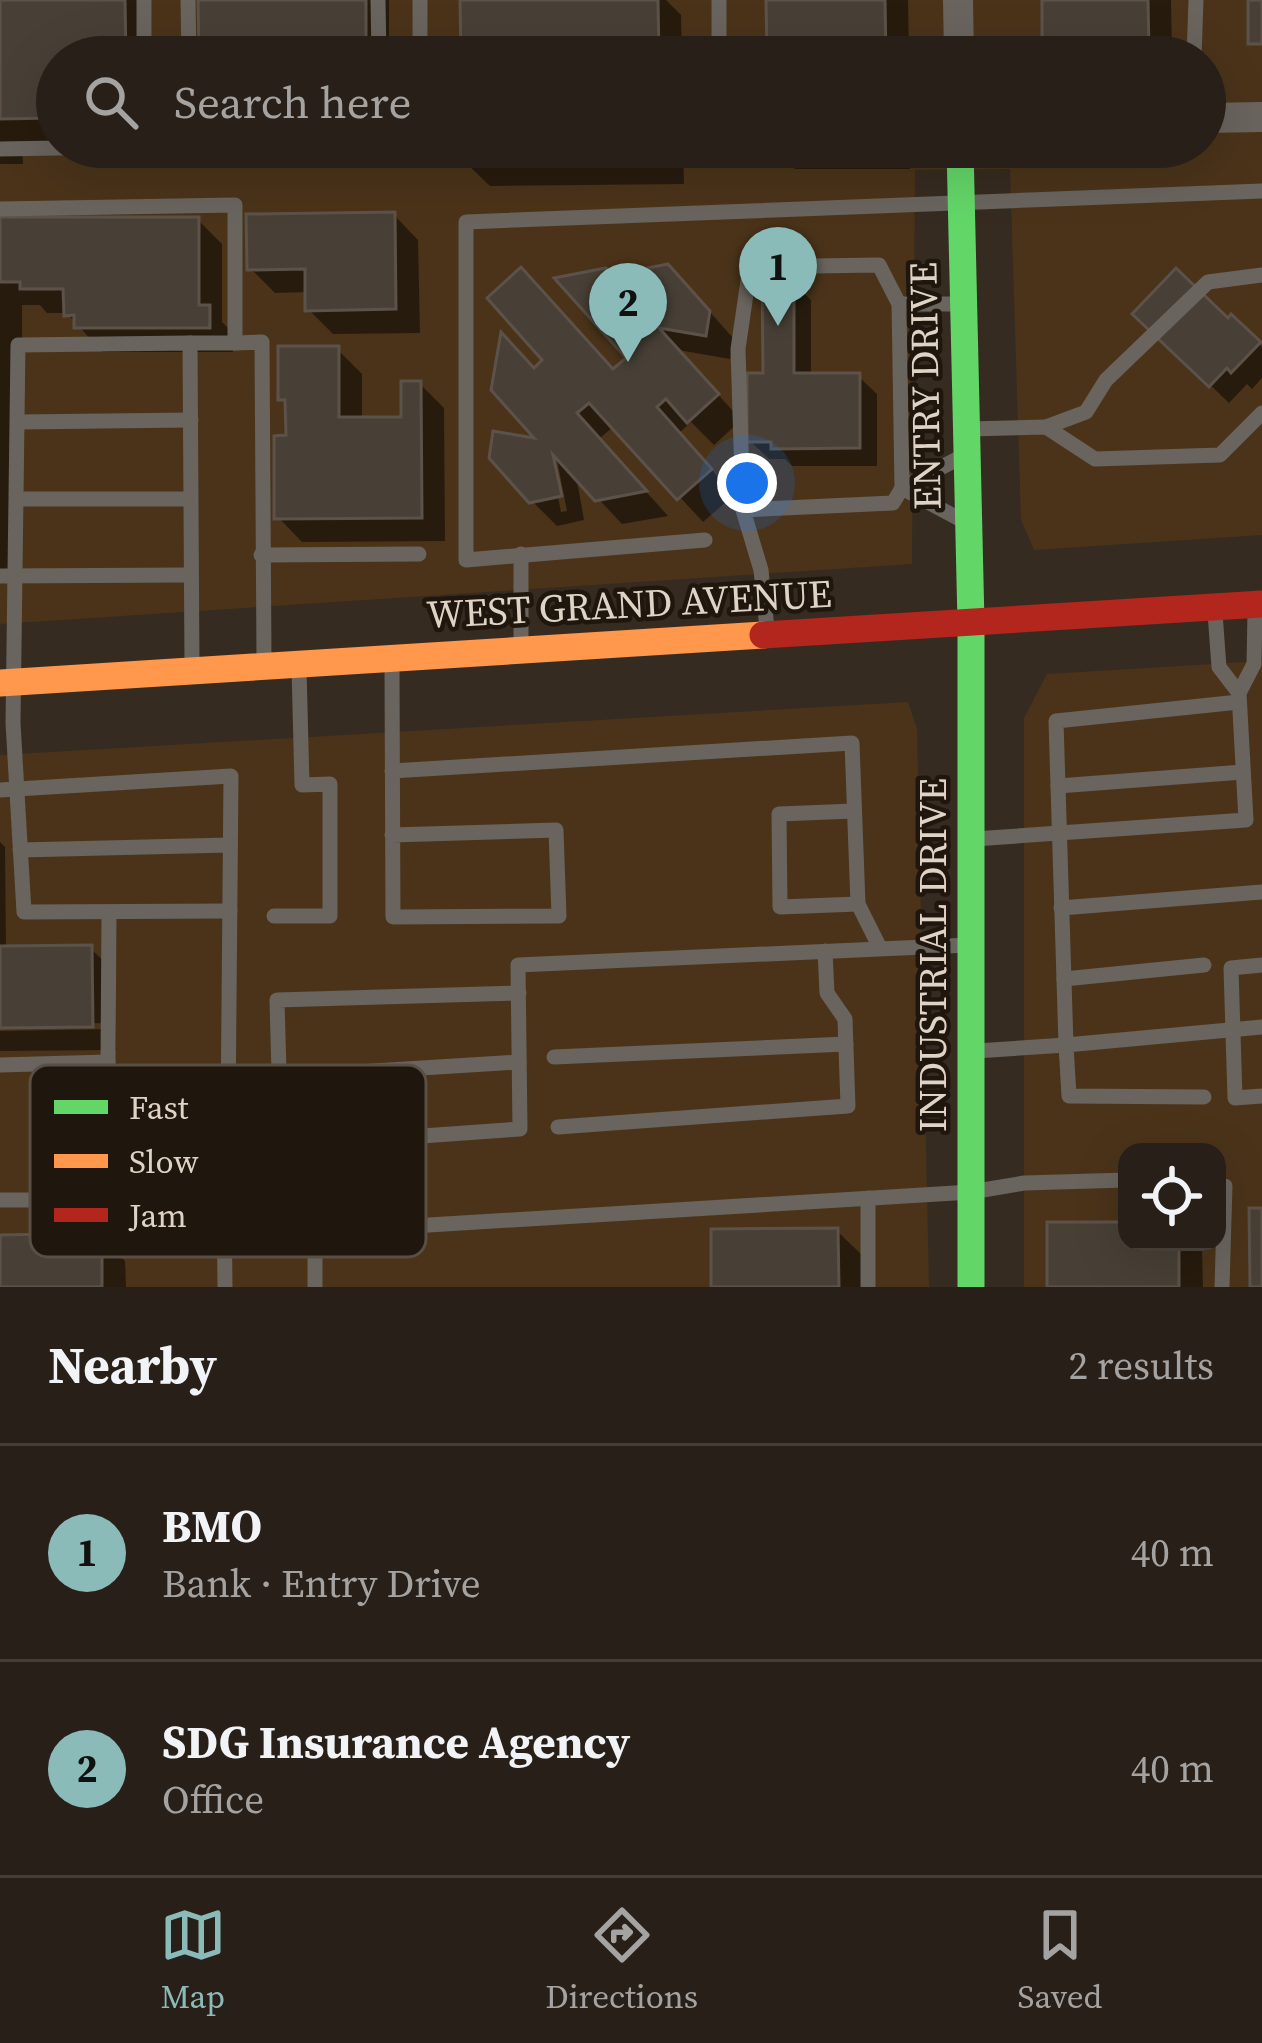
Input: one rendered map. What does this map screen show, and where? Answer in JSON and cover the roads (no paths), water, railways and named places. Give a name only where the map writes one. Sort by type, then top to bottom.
[{"type":"main road","name":"ENTRY DRIVE","points":[[960,168],[971,622]]},
{"type":"main road","name":"WEST GRAND AVENUE","points":[[8,682],[1258,604]]},
{"type":"main road","name":"INDUSTRIAL DRIVE","points":[[971,622],[971,1287]]},
{"type":"street","points":[[958,0],[959,36]]},
{"type":"street","points":[[1226,118],[1262,117]]},
{"type":"lane","points":[[144,0],[144,36]]},
{"type":"lane","points":[[188,0],[189,36]]},
{"type":"lane","points":[[378,0],[379,36]]},
{"type":"lane","points":[[420,0],[420,36]]},
{"type":"lane","points":[[718,0],[719,36]]},
{"type":"lane","points":[[1195,36],[1196,0]]},
{"type":"lane","points":[[0,149],[36,148]]},
{"type":"lane","points":[[705,540],[466,560],[466,222],[1262,191]]},
{"type":"lane","points":[[0,209],[236,206],[236,343]]},
{"type":"lane","points":[[767,635],[761,570],[743,510],[738,350],[749,267],[879,265],[899,304],[902,488]]},
{"type":"lane","points":[[743,510],[893,503],[902,488],[965,442],[1046,427],[1086,412],[1106,380],[1208,282],[1262,275]]},
{"type":"lane","points":[[899,304],[961,304]]},
{"type":"lane","points":[[230,911],[24,912],[20,850],[8,790],[8,576],[17,499],[18,346],[262,342],[264,666]]},
{"type":"lane","points":[[190,343],[192,671]]},
{"type":"lane","points":[[1046,427],[1095,459],[1220,455],[1262,413]]},
{"type":"lane","points":[[18,422],[191,420]]},
{"type":"lane","points":[[902,488],[967,523]]},
{"type":"lane","points":[[17,499],[190,499]]},
{"type":"lane","points":[[261,555],[419,554]]},
{"type":"lane","points":[[521,554],[521,650]]},
{"type":"lane","points":[[8,576],[190,575]]},
{"type":"lane","points":[[971,839],[1254,820],[1253,791],[1244,772],[1239,698],[1254,664],[1258,604]]},
{"type":"lane","points":[[1214,607],[1219,667],[1239,698]]},
{"type":"lane","points":[[392,658],[392,835],[393,917],[559,916],[556,830],[392,835]]},
{"type":"lane","points":[[274,916],[330,916],[330,784],[302,785],[299,664]]},
{"type":"lane","points":[[1204,1097],[1069,1096],[1057,721],[1262,692]]},
{"type":"lane","points":[[392,771],[851,743],[858,904],[880,948]]},
{"type":"lane","points":[[1058,786],[1244,772]]},
{"type":"lane","points":[[8,790],[232,776],[229,1065]]},
{"type":"lane","points":[[854,812],[779,814],[780,907],[858,904]]},
{"type":"lane","points":[[20,850],[230,844]]},
{"type":"lane","points":[[1061,908],[1262,892]]},
{"type":"lane","points":[[108,1065],[109,912]]},
{"type":"lane","points":[[426,1136],[520,1129],[518,965],[971,944]]},
{"type":"lane","points":[[558,1127],[848,1106],[845,1019],[827,993],[825,951]]},
{"type":"lane","points":[[1064,979],[1204,965]]},
{"type":"lane","points":[[1262,965],[1231,968],[1235,1098],[1262,1096]]},
{"type":"lane","points":[[277,1065],[277,1000],[518,993]]},
{"type":"lane","points":[[971,1052],[1262,1028]]},
{"type":"lane","points":[[554,1057],[846,1044]]},
{"type":"lane","points":[[0,1065],[108,1062]]},
{"type":"lane","points":[[426,1068],[520,1062]]},
{"type":"lane","points":[[426,1225],[1118,1180]]},
{"type":"lane","points":[[868,1198],[868,1287]]},
{"type":"lane","points":[[1222,1287],[1223,1251]]},
{"type":"lane","points":[[225,1257],[225,1287]]},
{"type":"lane","points":[[314,1287],[315,1257]]},
{"type":"place","name":"BMO","points":[[778,326]]},
{"type":"place","name":"SDG Insurance Agency","points":[[628,362]]}]
